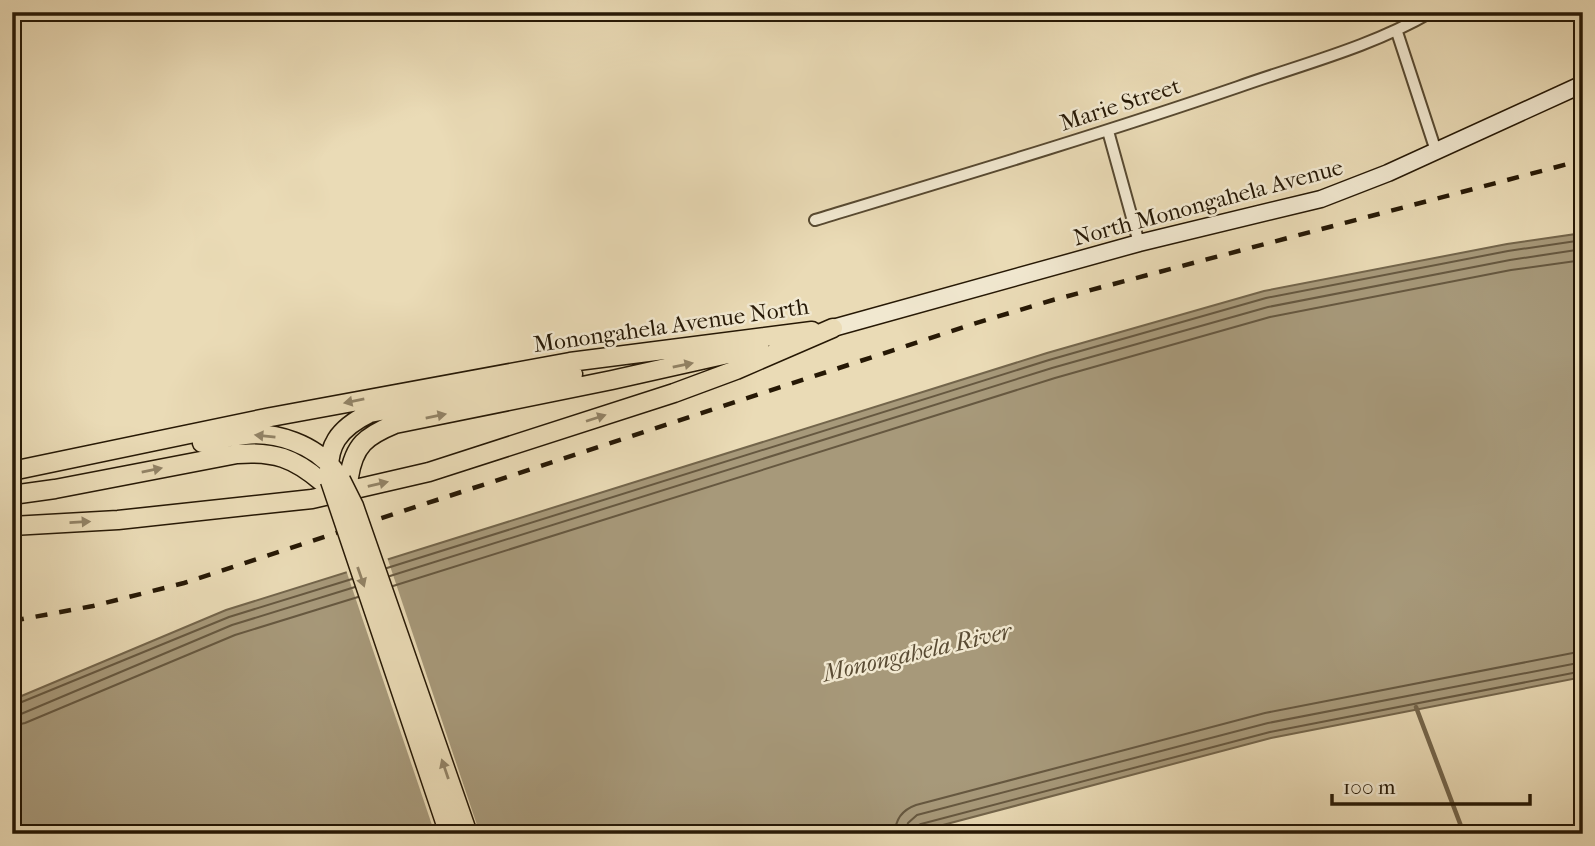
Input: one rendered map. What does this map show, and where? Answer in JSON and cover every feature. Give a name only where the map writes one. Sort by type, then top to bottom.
[{"type":"main road","name":"North Monongahela Avenue","points":[[833,328],[1139,243],[1321,199],[1436,151],[1583,84]]},
{"type":"main road","name":"Monongahela Avenue North","points":[[12,473],[132,444],[439,385],[570,362],[833,328]]},
{"type":"main road","name":"Monongahela Avenue North","points":[[12,526],[118,520],[312,499],[429,472],[674,393],[736,370],[833,328]]},
{"type":"main road","points":[[336,480],[352,460],[360,444],[376,432],[395,424],[716,358],[833,328]]},
{"type":"main road","points":[[327,462],[336,439],[351,422],[370,413],[638,362],[686,348]]},
{"type":"main road","points":[[12,473],[62,470],[248,434],[276,437],[295,443],[327,462],[468,834]]},
{"type":"main road","points":[[12,495],[237,454],[262,452],[282,457],[336,480],[449,834]]},
{"type":"street","name":"Marie Street","points":[[816,220],[1108,131],[1396,32],[1431,12]]},
{"type":"street","points":[[1396,32],[1436,151]]},
{"type":"street","points":[[1108,131],[1139,243]]},
{"type":"water","name":"Monongahela River","points":[[1583,233],[1583,677],[1271,738],[909,834],[12,834],[12,700],[226,610],[1047,353],[1264,291],[1507,244]]},
{"type":"pier","points":[[387,557],[480,834],[435,834],[346,570]]},
{"type":"waterway","points":[[1416,707],[1464,834]]},
{"type":"railway","points":[[12,621],[93,606],[184,583],[1053,300],[1583,160]]}]
